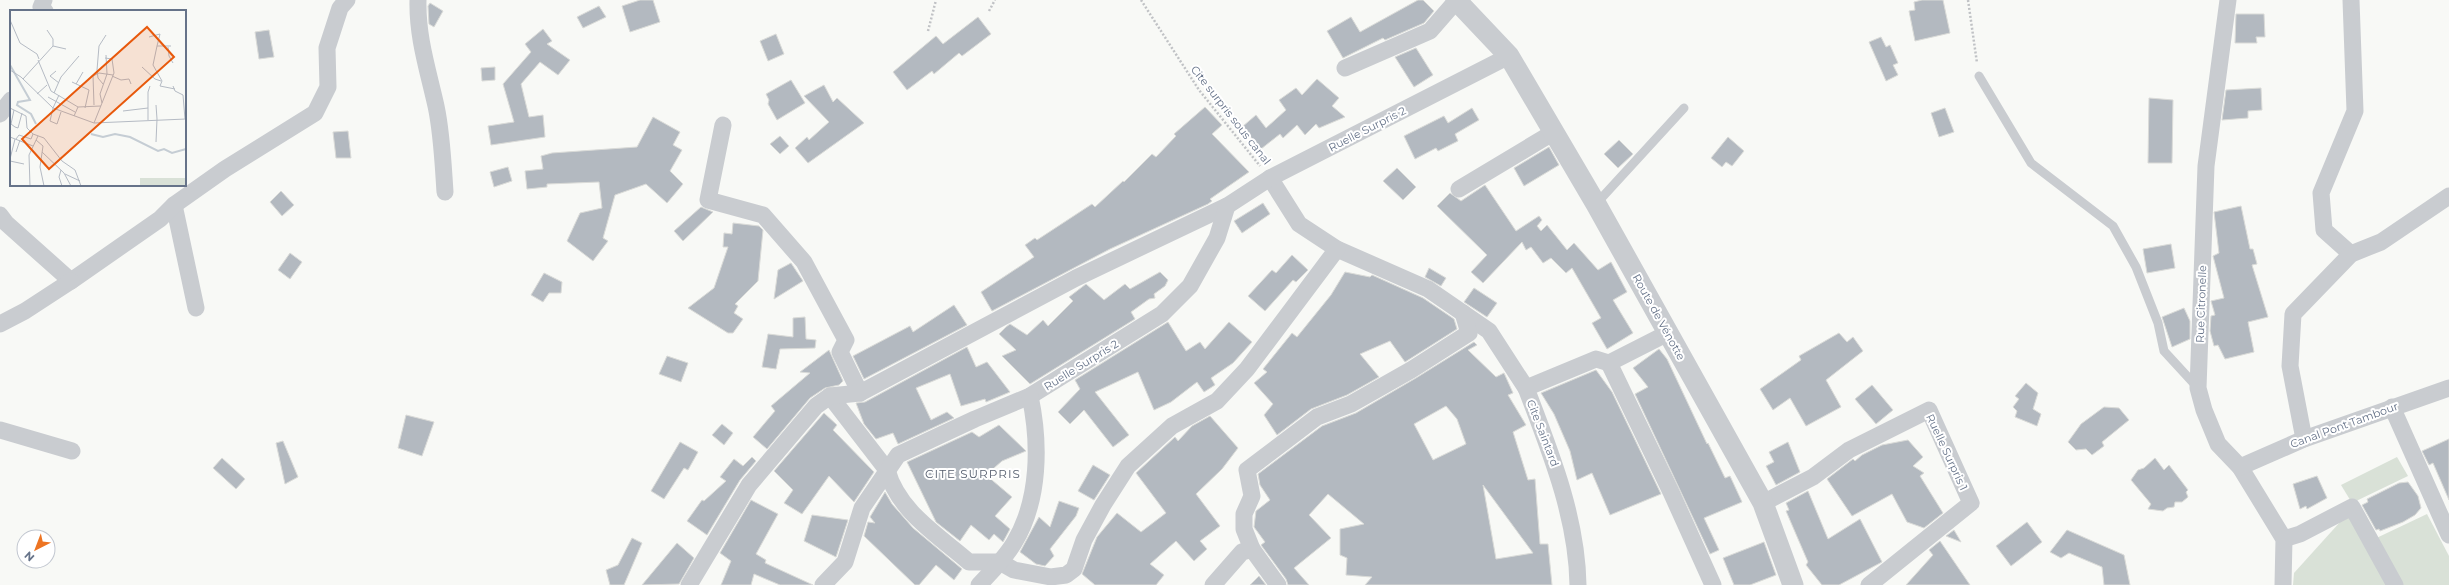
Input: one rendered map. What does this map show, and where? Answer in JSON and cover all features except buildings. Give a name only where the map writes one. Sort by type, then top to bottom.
[{"type":"street","points":[[44,0],[41,7],[44,10]]},
{"type":"street","points":[[0,324],[25,311],[71,281],[160,219],[174,205],[225,169],[315,113],[328,87],[327,48],[340,8],[347,0]]},
{"type":"street","points":[[418,0],[417,22],[436,107],[442,145],[445,192]]},
{"type":"street","points":[[1345,68],[1430,31],[1456,0]]},
{"type":"street","name":"Route de Vénotte","points":[[1456,0],[1509,56],[1596,204],[1763,504],[1793,585]]},
{"type":"street","name":"Rue Citronelle","points":[[2228,0],[2206,166],[2198,388],[2204,410],[2218,444],[2240,467],[2284,539]]},
{"type":"street","points":[[2351,0],[2355,111],[2321,193],[2324,230],[2351,254]]},
{"type":"street","name":"Ruelle Surpris 2","points":[[860,393],[1076,278],[1227,206],[1270,178],[1509,56]]},
{"type":"street","points":[[0,114],[10,101]]},
{"type":"street","points":[[689,585],[749,484],[816,406],[830,396],[860,393],[840,352],[846,340],[804,262],[763,215],[708,200],[723,125]]},
{"type":"street","points":[[1459,189],[1554,132]]},
{"type":"street","points":[[1270,178],[1299,224],[1337,249],[1428,289],[1489,331],[1526,388]]},
{"type":"street","points":[[2304,439],[2290,366],[2293,314],[2351,254],[2381,242],[2449,196]]},
{"type":"street","points":[[174,205],[196,308]]},
{"type":"street","name":"Ruelle Surpris 2","points":[[823,585],[845,562],[862,508],[898,455],[975,419],[1030,396],[1162,314],[1190,286],[1217,238],[1227,206]]},
{"type":"street","points":[[0,215],[6,223],[71,281]]},
{"type":"street","points":[[830,396],[887,470],[890,482],[908,510],[969,562],[1000,562],[1014,570],[1051,577],[1066,575],[1074,569],[1084,540],[1103,505],[1128,466],[1172,426],[1217,401],[1247,369],[1337,249]]},
{"type":"street","points":[[1278,585],[1252,549],[1244,529],[1244,514],[1252,496],[1246,470],[1317,417],[1351,404],[1411,370],[1469,333],[1463,313]]},
{"type":"street","points":[[1668,333],[1609,363],[1671,492],[1713,585]]},
{"type":"street","name":"Cite Saintard","points":[[1578,585],[1578,564],[1558,473],[1526,388],[1596,359],[1609,363]]},
{"type":"street","name":"Canal Pont Tambour","points":[[2240,467],[2304,439],[2449,388]]},
{"type":"street","points":[[979,585],[1000,562],[1015,542],[1030,502],[1036,457],[1036,422],[1030,396]]},
{"type":"street","points":[[2392,407],[2449,534]]},
{"type":"street","name":"Ruelle Surpris 1","points":[[1763,504],[1813,477],[1849,450],[1929,410],[1971,503],[1869,585]]},
{"type":"street","points":[[0,430],[72,451]]},
{"type":"street","points":[[2283,585],[2284,539],[2300,534],[2352,507],[2395,585]]},
{"type":"street","points":[[1213,585],[1242,552],[1252,549]]},
{"type":"lane","points":[[1979,76],[2031,164],[2113,226],[2136,267],[2158,323],[2164,351],[2198,388]]},
{"type":"lane","points":[[1596,204],[1684,108]]},
{"type":"path","points":[[928,31],[936,0]]},
{"type":"path","points":[[990,11],[995,0]]},
{"type":"path","name":"Cite surpris sous canal","points":[[1141,0],[1199,90],[1270,178]]},
{"type":"path","points":[[1968,0],[1979,76]]},
{"type":"shaded area","points":[[2397,457],[2408,476],[2352,503],[2341,485]]},
{"type":"shaded area","points":[[2350,511],[2390,585],[2293,585],[2294,573]]},
{"type":"shaded area","points":[[2427,514],[2449,556],[2449,585],[2392,585],[2368,542]]},
{"type":"district","name":"CITE SURPRIS","points":[[973,473]]}]
